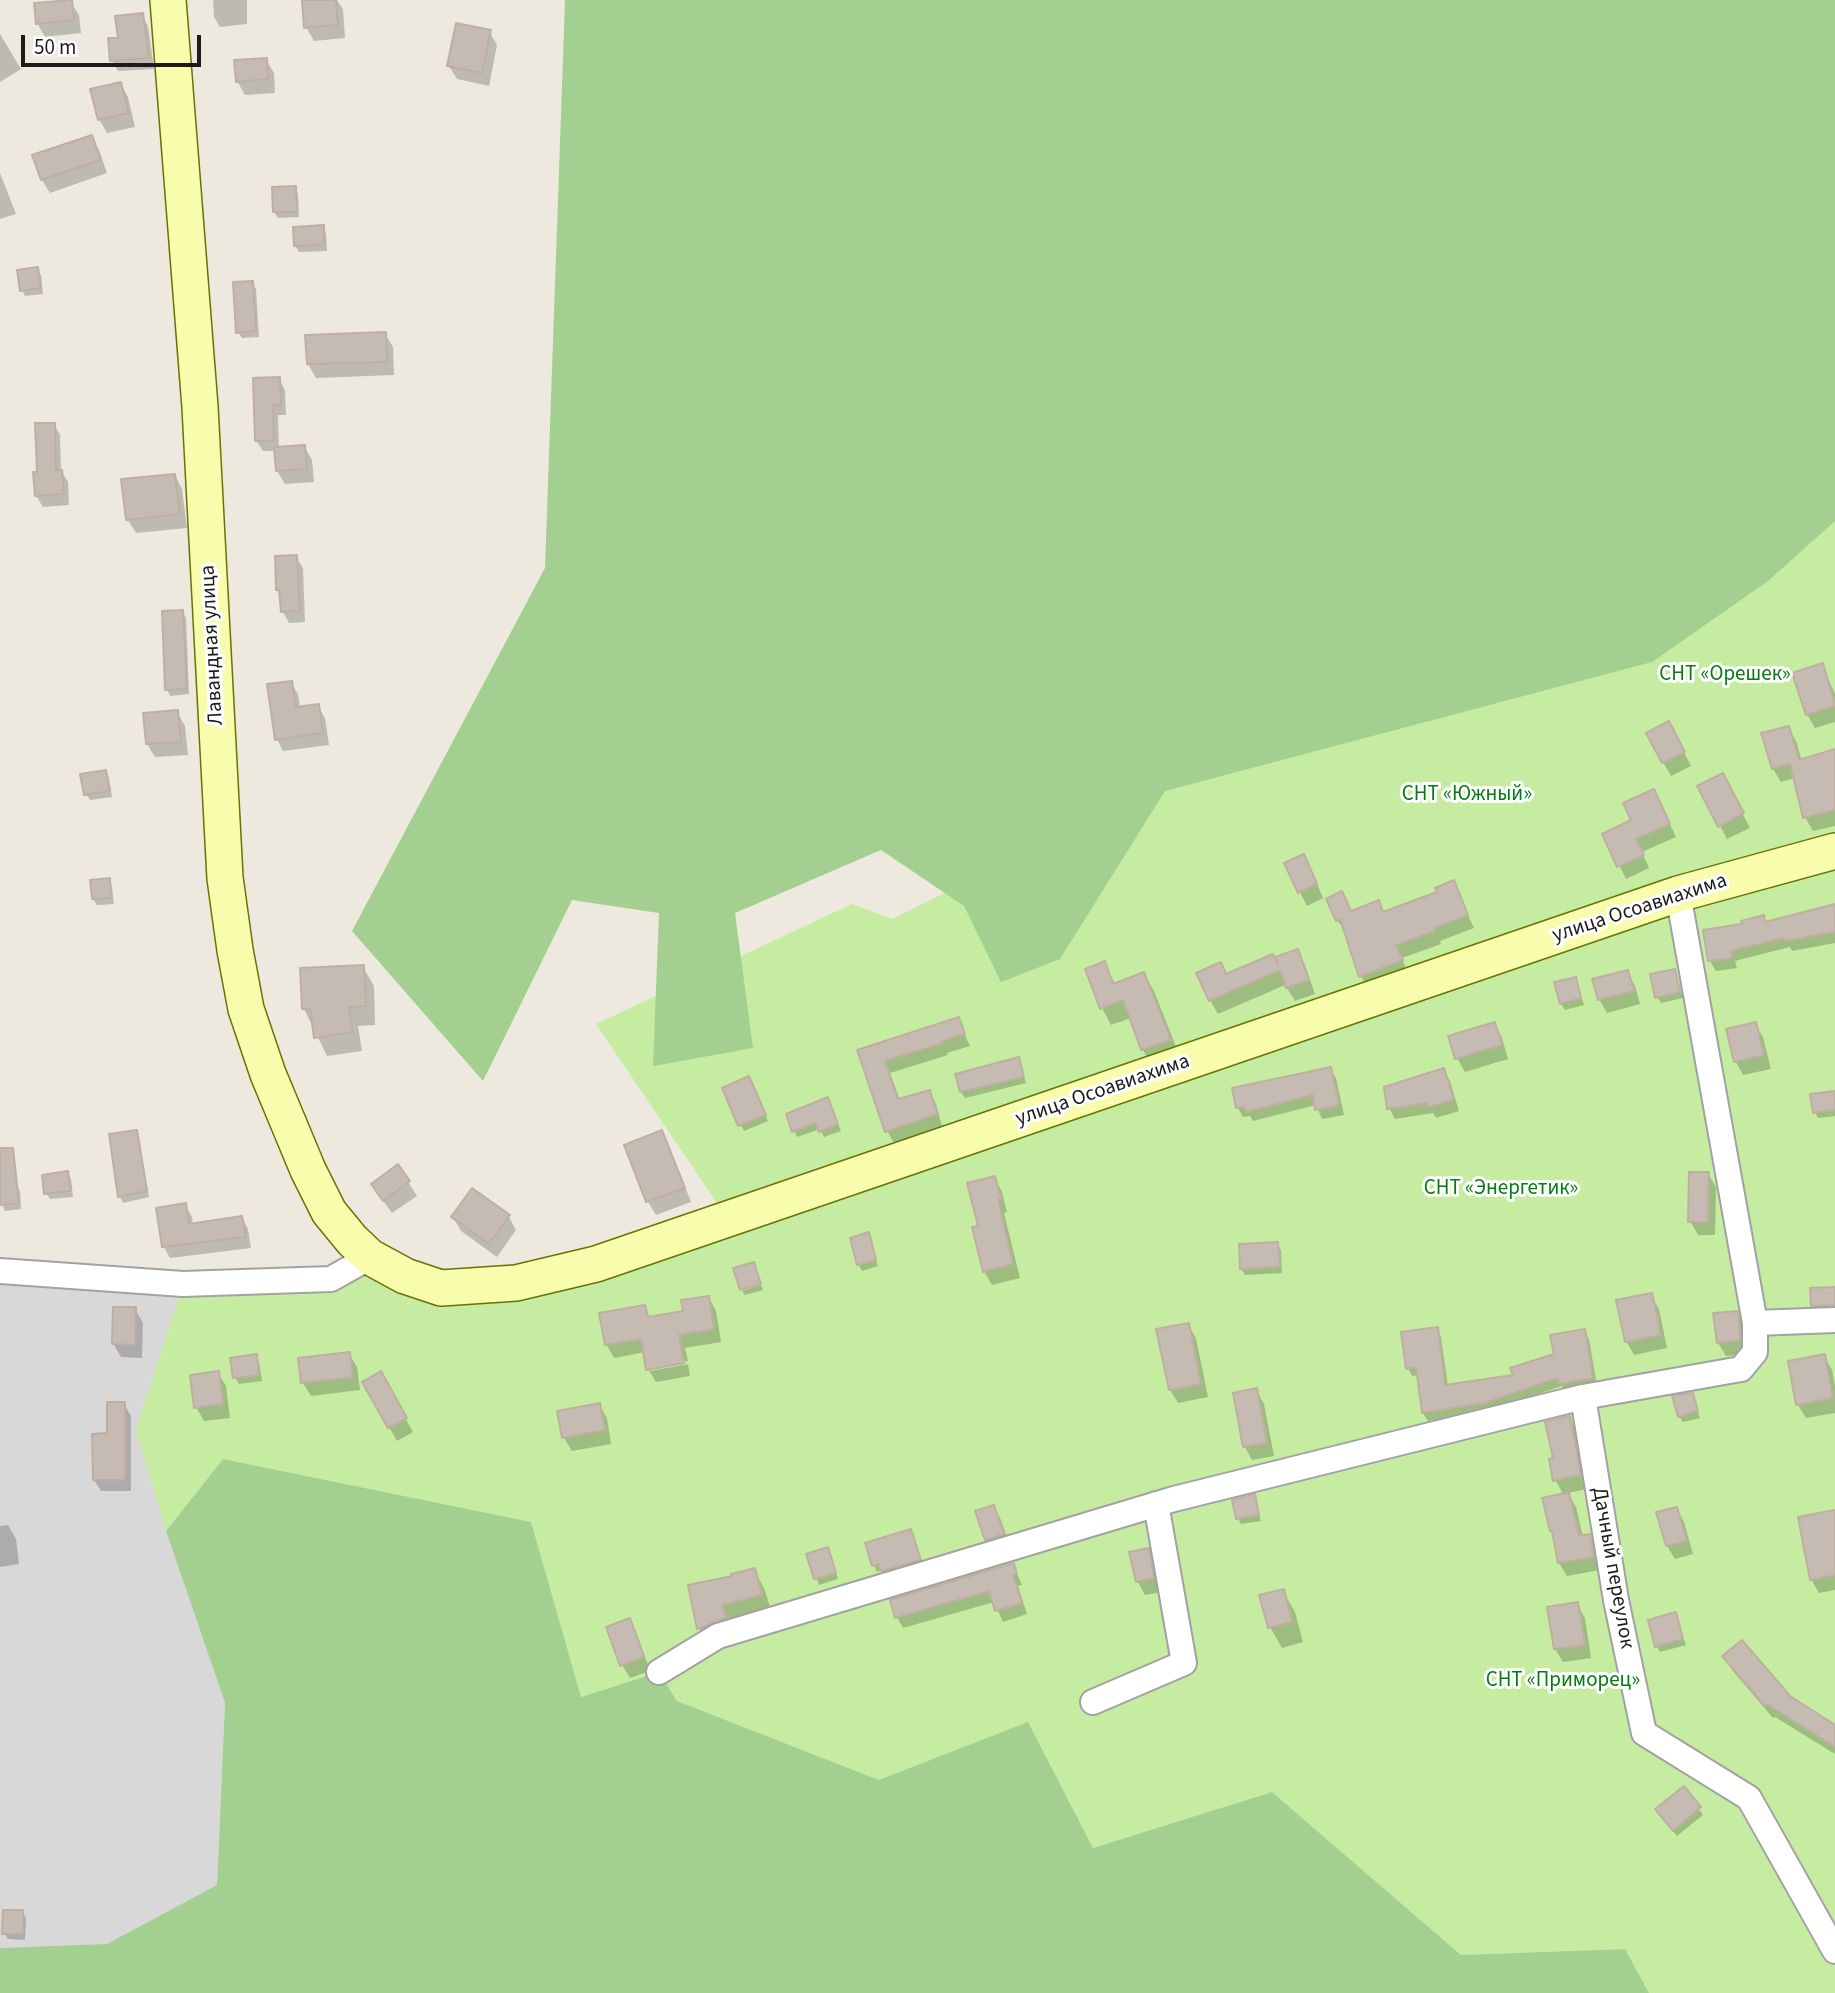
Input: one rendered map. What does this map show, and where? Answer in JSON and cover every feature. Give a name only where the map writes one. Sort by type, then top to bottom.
[{"type":"street","name":"Лавандная улица","points":[[168,0],[200,407],[225,878],[235,950],[246,1009],[268,1074],[309,1170],[329,1212],[370,1257]]},
{"type":"street","name":"улица Осоавиахима","points":[[370,1257],[405,1276],[441,1289],[516,1283],[596,1264],[1678,894],[1835,851]]},
{"type":"street","points":[[659,1672],[718,1636],[1156,1504],[1583,1397],[1741,1369],[1755,1352],[1755,1322],[1678,894]]},
{"type":"street","points":[[0,1271],[183,1284],[331,1279],[370,1257]]},
{"type":"street","points":[[1755,1322],[1835,1320]]},
{"type":"street","name":"Дачный переулок","points":[[1583,1397],[1616,1600],[1644,1733],[1749,1798],[1835,1951]]},
{"type":"street","points":[[1093,1702],[1184,1663],[1156,1504]]},
{"type":"shaded area","points":[[0,1271],[183,1284],[136,1430],[166,1531],[225,1703],[217,1885],[107,1945],[0,1948]]},
{"type":"green space","points":[[565,0],[1835,0],[1835,521],[1768,581],[1652,662],[1165,791],[1060,959],[1001,982],[964,906],[881,850],[735,913],[753,1048],[653,1066],[659,913],[572,900],[483,1081],[352,931],[545,568]]},
{"type":"green space","points":[[1835,483],[1835,1993],[1649,1993],[1624,1949],[1461,1955],[1272,1792],[1093,1848],[1028,1723],[879,1780],[677,1701],[659,1672],[581,1697],[530,1522],[223,1459],[166,1531],[136,1430],[183,1284],[331,1279],[370,1257],[441,1288],[727,1218],[596,1024],[852,904],[892,919],[1265,735]]},
{"type":"green space","points":[[223,1459],[531,1522],[581,1697],[659,1672],[677,1701],[879,1780],[1028,1722],[1093,1848],[1272,1792],[1461,1955],[1625,1949],[1649,1993],[0,1993],[0,1948],[107,1944],[217,1885],[225,1703],[166,1531]]},
{"type":"building","points":[[72,0],[74,20],[36,24],[34,3]]},
{"type":"building","points":[[302,0],[336,0],[338,25],[304,28]]},
{"type":"building","points":[[143,13],[149,58],[110,61],[108,38],[118,38],[115,16]]},
{"type":"building","points":[[456,23],[491,30],[482,73],[447,66]]},
{"type":"building","points":[[267,58],[268,79],[236,82],[234,60]]},
{"type":"building","points":[[121,82],[129,113],[98,120],[90,89]]},
{"type":"building","points":[[92,135],[101,160],[41,180],[32,155]]},
{"type":"building","points":[[296,186],[297,212],[273,212],[272,187]]},
{"type":"building","points":[[324,225],[324,245],[294,246],[293,227]]},
{"type":"building","points":[[38,267],[41,288],[20,291],[17,270]]},
{"type":"building","points":[[253,281],[256,331],[236,333],[233,282]]},
{"type":"building","points":[[386,332],[387,362],[307,364],[305,335]]},
{"type":"building","points":[[280,377],[281,405],[273,405],[274,441],[255,441],[253,378]]},
{"type":"building","points":[[35,423],[55,423],[56,470],[62,470],[64,494],[35,496]]},
{"type":"building","points":[[305,445],[307,469],[276,471],[274,447]]},
{"type":"building","points":[[175,474],[180,514],[126,520],[121,479]]},
{"type":"building","points":[[297,555],[300,611],[281,612],[279,590],[276,590],[275,556]]},
{"type":"building","points":[[183,610],[187,689],[165,690],[162,611]]},
{"type":"building","points":[[1823,663],[1835,706],[1806,715],[1792,673]]},
{"type":"building","points":[[292,681],[296,707],[319,704],[323,733],[275,740],[267,684]]},
{"type":"building","points":[[178,710],[181,742],[146,744],[143,713]]},
{"type":"building","points":[[1669,721],[1685,752],[1662,763],[1646,733]]},
{"type":"building","points":[[1789,726],[1799,760],[1835,749],[1835,810],[1803,818],[1790,764],[1772,769],[1761,733]]},
{"type":"building","points":[[106,770],[110,791],[84,795],[80,774]]},
{"type":"building","points":[[1723,773],[1744,813],[1718,827],[1697,786]]},
{"type":"building","points":[[1654,789],[1670,824],[1636,839],[1644,855],[1617,867],[1602,834],[1631,820],[1623,803]]},
{"type":"building","points":[[1304,854],[1317,884],[1298,893],[1284,863]]},
{"type":"building","points":[[110,878],[111,898],[92,899],[90,880]]},
{"type":"building","points":[[1454,880],[1468,915],[1396,945],[1403,960],[1359,977],[1340,919],[1336,921],[1326,899],[1342,891],[1351,911],[1379,900],[1383,912],[1437,892],[1435,888]]},
{"type":"building","points":[[1835,904],[1835,932],[1785,941],[1784,938],[1731,951],[1732,958],[1708,961],[1703,930],[1742,924],[1741,921],[1764,915],[1765,922]]},
{"type":"building","points":[[1298,949],[1309,980],[1286,988],[1280,970],[1209,1001],[1196,973],[1221,962],[1226,974],[1273,954],[1278,965],[1275,957]]},
{"type":"building","points":[[1105,961],[1113,984],[1144,972],[1171,1040],[1141,1050],[1123,1000],[1100,1009],[1085,969]]},
{"type":"building","points":[[364,965],[366,1006],[349,1007],[353,1032],[314,1038],[310,1009],[302,1009],[300,968]]},
{"type":"building","points":[[1675,969],[1680,992],[1655,998],[1650,974]]},
{"type":"building","points":[[1628,970],[1634,991],[1598,1000],[1592,979]]},
{"type":"building","points":[[1576,977],[1581,998],[1560,1004],[1554,982]]},
{"type":"building","points":[[959,1017],[965,1034],[885,1061],[898,1099],[930,1090],[937,1114],[885,1132],[857,1050]]},
{"type":"building","points":[[1495,1022],[1502,1045],[1455,1059],[1448,1036]]},
{"type":"building","points":[[1756,1022],[1764,1055],[1734,1062],[1726,1029]]},
{"type":"building","points":[[1019,1057],[1024,1077],[960,1092],[955,1074]]},
{"type":"building","points":[[1331,1067],[1339,1105],[1315,1110],[1313,1095],[1246,1112],[1245,1107],[1236,1108],[1232,1088]]},
{"type":"building","points":[[1444,1068],[1454,1100],[1428,1107],[1427,1103],[1387,1109],[1384,1087]]},
{"type":"building","points":[[749,1076],[766,1115],[738,1126],[722,1088]]},
{"type":"building","points":[[1835,1091],[1835,1110],[1813,1113],[1810,1094]]},
{"type":"building","points":[[828,1097],[838,1124],[819,1132],[815,1123],[792,1132],[786,1114]]},
{"type":"building","points":[[137,1130],[147,1191],[118,1197],[109,1134]]},
{"type":"building","points":[[662,1130],[685,1188],[646,1202],[624,1145]]},
{"type":"building","points":[[0,1148],[13,1148],[19,1203],[0,1205]]},
{"type":"building","points":[[398,1164],[410,1181],[383,1201],[371,1184]]},
{"type":"building","points":[[68,1171],[71,1191],[44,1194],[42,1175]]},
{"type":"building","points":[[1689,1172],[1709,1172],[1708,1222],[1688,1222]]},
{"type":"building","points":[[995,1176],[1013,1264],[983,1272],[972,1227],[978,1226],[967,1183]]},
{"type":"building","points":[[472,1188],[510,1215],[489,1244],[451,1217]]},
{"type":"building","points":[[186,1203],[189,1224],[242,1216],[246,1237],[162,1247],[156,1208]]},
{"type":"building","points":[[869,1232],[876,1260],[857,1265],[850,1238]]},
{"type":"building","points":[[1278,1242],[1280,1267],[1240,1269],[1239,1244]]},
{"type":"building","points":[[754,1262],[761,1284],[740,1290],[733,1268]]},
{"type":"building","points":[[1835,1287],[1835,1305],[1811,1306],[1810,1288]]},
{"type":"building","points":[[1652,1293],[1661,1335],[1625,1342],[1616,1300]]},
{"type":"building","points":[[709,1296],[714,1329],[679,1335],[684,1363],[646,1370],[641,1339],[605,1345],[599,1313],[645,1305],[648,1317],[683,1311],[681,1300]]},
{"type":"building","points":[[113,1307],[136,1307],[135,1345],[112,1344]]},
{"type":"building","points":[[1738,1311],[1740,1340],[1717,1343],[1713,1313]]},
{"type":"building","points":[[1189,1323],[1201,1384],[1169,1390],[1156,1329]]},
{"type":"building","points":[[1438,1327],[1445,1385],[1513,1375],[1510,1368],[1554,1354],[1550,1335],[1585,1329],[1593,1378],[1559,1384],[1558,1378],[1485,1403],[1422,1413],[1416,1367],[1406,1369],[1401,1332]]},
{"type":"building","points":[[350,1352],[353,1377],[301,1383],[298,1358]]},
{"type":"building","points":[[257,1354],[259,1375],[233,1378],[230,1358]]},
{"type":"building","points":[[1825,1354],[1833,1398],[1796,1405],[1788,1361]]},
{"type":"building","points":[[219,1371],[223,1404],[194,1408],[190,1375]]},
{"type":"building","points":[[381,1371],[407,1418],[388,1428],[362,1382]]},
{"type":"building","points":[[1257,1388],[1267,1443],[1243,1447],[1233,1393]]},
{"type":"building","points":[[1693,1393],[1698,1411],[1678,1417],[1672,1396]]},
{"type":"building","points":[[107,1402],[125,1402],[125,1480],[93,1480],[92,1434],[107,1433]]},
{"type":"building","points":[[600,1403],[605,1430],[562,1438],[557,1411]]},
{"type":"building","points":[[1570,1416],[1581,1475],[1553,1481],[1549,1459],[1553,1458],[1545,1422]]},
{"type":"building","points":[[1569,1492],[1579,1536],[1590,1534],[1594,1557],[1558,1563],[1542,1498]]},
{"type":"building","points":[[1255,1494],[1259,1515],[1236,1519],[1232,1500]]},
{"type":"building","points":[[994,1505],[1004,1534],[985,1540],[975,1511]]},
{"type":"building","points":[[1677,1507],[1687,1541],[1666,1546],[1656,1512]]},
{"type":"building","points":[[1835,1510],[1835,1575],[1810,1580],[1798,1517]]},
{"type":"building","points":[[911,1529],[921,1560],[881,1571],[879,1564],[872,1566],[865,1543]]},
{"type":"building","points":[[828,1547],[836,1573],[814,1579],[806,1554]]},
{"type":"building","points":[[1149,1548],[1154,1578],[1136,1582],[1129,1552]]},
{"type":"building","points":[[1014,1563],[1017,1574],[1013,1575],[1022,1603],[995,1611],[989,1591],[895,1618],[890,1600]]},
{"type":"building","points":[[755,1568],[762,1595],[723,1605],[726,1618],[697,1629],[688,1585]]},
{"type":"building","points":[[1284,1589],[1292,1622],[1268,1628],[1259,1595]]},
{"type":"building","points":[[1578,1602],[1585,1645],[1554,1649],[1547,1607]]},
{"type":"building","points":[[1676,1612],[1683,1639],[1655,1647],[1648,1620]]},
{"type":"building","points":[[630,1618],[644,1657],[620,1666],[606,1627]]},
{"type":"building","points":[[1742,1640],[1790,1696],[1835,1725],[1835,1747],[1767,1704],[1765,1706],[1722,1656]]},
{"type":"building","points":[[1684,1786],[1701,1807],[1673,1831],[1655,1809]]},
{"type":"building","points":[[3,1910],[23,1910],[23,1934],[2,1934]]},
{"type":"park label","name":"СНТ «Орешек»","points":[[1725,675]]},
{"type":"park label","name":"СНТ «Южный»","points":[[1467,795]]},
{"type":"park label","name":"СНТ «Энергетик»","points":[[1501,1189]]},
{"type":"park label","name":"СНТ «Приморец»","points":[[1563,1681]]}]
